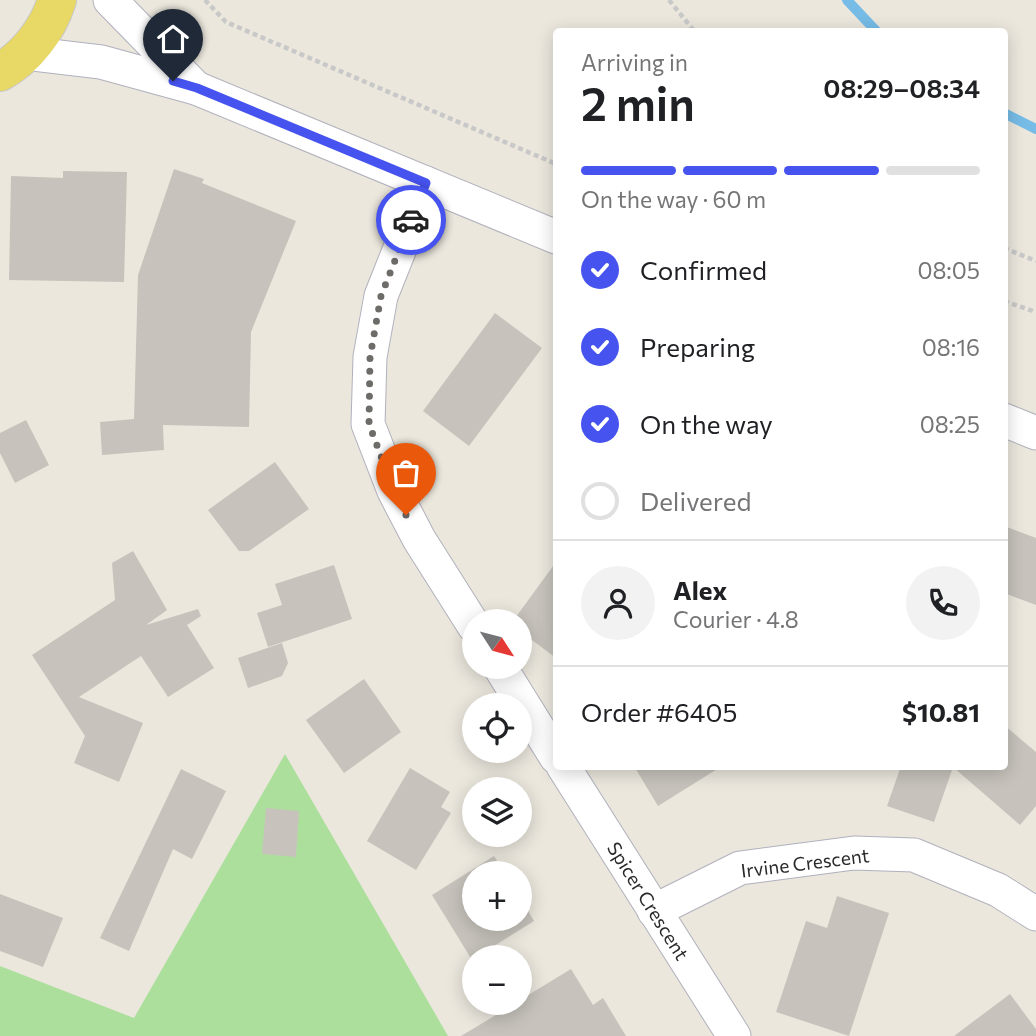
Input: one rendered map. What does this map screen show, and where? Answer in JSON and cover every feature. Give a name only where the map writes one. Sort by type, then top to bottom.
[{"type":"main road","points":[[13,63],[41,33],[57,0]]},
{"type":"street","points":[[110,0],[197,88]]},
{"type":"street","points":[[13,63],[101,62],[197,88],[553,236]]},
{"type":"street","points":[[426,183],[381,296],[370,357],[369,424],[394,491],[419,539],[463,609]]},
{"type":"street","points":[[1008,422],[1036,433]]},
{"type":"street","points":[[507,679],[553,752]]},
{"type":"street","name":"Spicer Crescent","points":[[566,770],[734,1036]]},
{"type":"street","name":"Irvine Crescent","points":[[654,911],[740,868],[854,853],[914,855],[998,890],[1036,914]]},
{"type":"path","points":[[205,0],[226,22],[553,163]]},
{"type":"path","points":[[669,0],[692,28]]},
{"type":"path","points":[[1008,250],[1036,261]]},
{"type":"path","points":[[1008,302],[1036,312]]},
{"type":"green space","points":[[285,754],[448,1036],[0,1036],[0,966],[134,1018]]},
{"type":"building","points":[[174,169],[204,179],[202,183],[296,221],[251,332],[249,427],[163,425],[164,450],[102,455],[100,422],[134,419],[138,275]]},
{"type":"building","points":[[63,171],[127,172],[124,282],[9,280],[11,176],[63,178]]},
{"type":"building","points":[[495,313],[542,348],[469,446],[423,411]]},
{"type":"building","points":[[26,420],[49,465],[15,483],[0,453],[0,433]]},
{"type":"building","points":[[275,462],[309,509],[249,551],[239,551],[208,510]]},
{"type":"building","points":[[1008,528],[1036,538],[1036,605],[1008,594]]},
{"type":"building","points":[[133,551],[167,610],[146,625],[198,609],[201,616],[187,625],[214,668],[168,697],[141,656],[79,697],[143,723],[119,782],[74,763],[85,736],[32,655],[115,600],[112,563]]},
{"type":"building","points":[[334,565],[352,619],[268,647],[257,613],[282,605],[275,584]]},
{"type":"building","points":[[553,566],[553,656],[532,640],[532,609],[522,609]]},
{"type":"building","points":[[282,643],[288,663],[282,676],[248,688],[238,658]]},
{"type":"building","points":[[364,679],[401,732],[344,773],[306,720]]},
{"type":"building","points":[[1008,728],[1036,752],[1036,806],[1020,825],[956,770],[1008,770]]},
{"type":"building","points":[[410,768],[450,792],[441,807],[451,813],[416,870],[367,841]]},
{"type":"building","points":[[181,769],[226,791],[192,859],[173,849],[129,951],[100,938]]},
{"type":"building","points":[[636,770],[716,770],[658,806]]},
{"type":"building","points":[[900,770],[952,770],[934,822],[887,806]]},
{"type":"building","points":[[266,808],[299,811],[296,857],[262,854]]},
{"type":"building","points":[[462,876],[462,931],[518,931],[496,945],[463,945],[432,895]]},
{"type":"building","points":[[0,894],[63,918],[43,967],[0,951]]},
{"type":"building","points":[[837,896],[889,913],[849,1036],[776,1012],[806,921],[827,928]]},
{"type":"building","points":[[571,969],[593,1005],[603,998],[626,1036],[461,1036],[496,1015],[532,1015],[532,993]]},
{"type":"building","points":[[1010,994],[1036,1029],[1036,1036],[954,1036]]},
{"type":"waterway","points":[[847,0],[873,28]]},
{"type":"waterway","points":[[1008,115],[1036,129]]},
{"type":"way so far","points":[[406,515],[369,424],[370,357],[381,296],[411,220]]},
{"type":"route","points":[[173,81],[197,88],[426,183],[411,220]]}]
